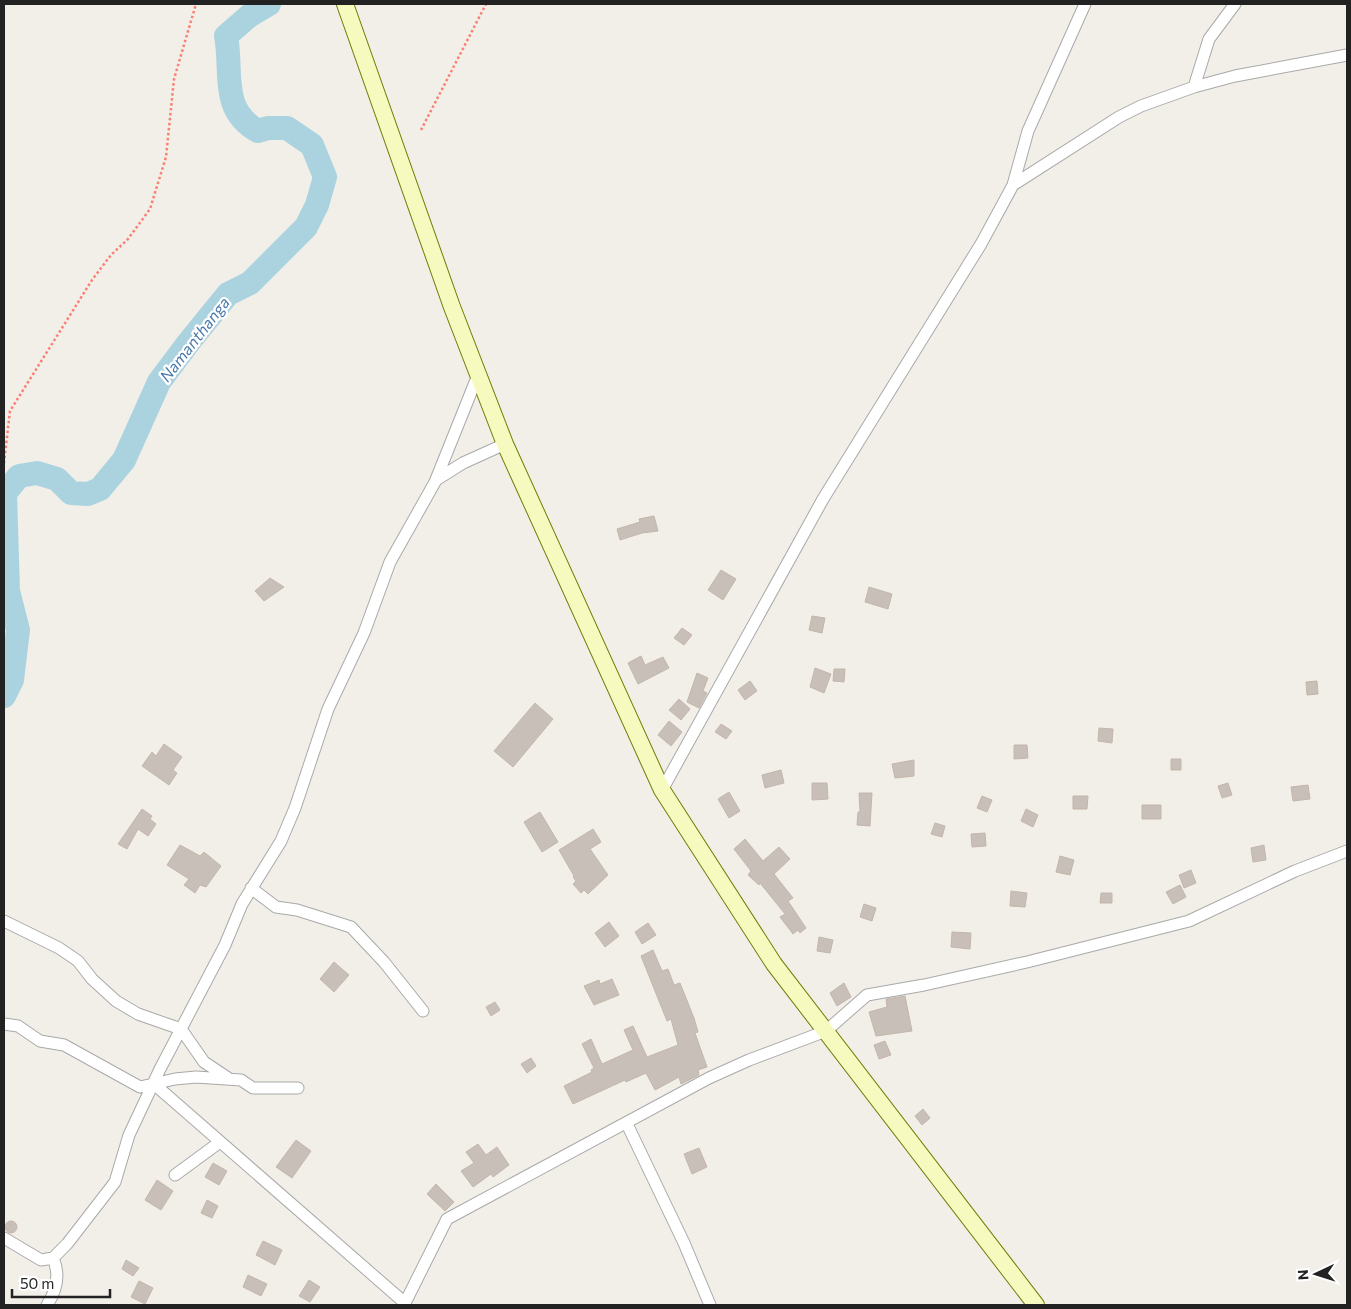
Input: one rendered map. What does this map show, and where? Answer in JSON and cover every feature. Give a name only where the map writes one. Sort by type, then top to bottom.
[{"type":"street","points":[[662,790],[823,499],[981,244],[1013,185],[1028,131],[1085,4]]},
{"type":"street","points":[[1194,87],[1209,38],[1235,4]]},
{"type":"street","points":[[345,6],[478,375],[505,444],[662,790],[774,964],[1036,1305]]},
{"type":"street","points":[[1013,185],[1119,117],[1141,106],[1194,87],[1312,60],[1347,55]]},
{"type":"street","points":[[4,1238],[41,1260],[53,1258],[67,1244],[115,1182],[129,1135],[252,888],[281,841],[295,808],[328,709],[364,633],[390,562],[435,482],[478,375]]},
{"type":"street","points":[[435,482],[462,463],[505,444]]},
{"type":"street","points":[[154,1084],[405,1304],[447,1219],[627,1124],[709,1078],[749,1060],[826,1031],[867,995],[971,975],[1188,921],[1296,871],[1347,851]]},
{"type":"street","points":[[252,888],[276,907],[297,910],[351,927],[363,942],[384,962],[423,1011]]},
{"type":"street","points":[[4,921],[72,957],[116,1001],[138,1014],[181,1029],[204,1062],[228,1078]]},
{"type":"street","points":[[4,1024],[18,1026],[40,1041],[64,1045],[140,1087],[196,1077],[241,1080],[253,1088],[298,1088]]},
{"type":"street","points":[[627,1124],[684,1243],[710,1305]]},
{"type":"street","points":[[175,1175],[220,1142]]},
{"type":"street","points":[[47,1305],[56,1288],[58,1269],[53,1258]]},
{"type":"path","points":[[4,463],[10,411],[92,280],[111,255],[128,239],[150,209],[166,157],[174,79],[196,4]]},
{"type":"path","points":[[421,130],[486,4]]},
{"type":"building","points":[[654,516],[658,531],[642,533],[620,540],[617,529],[640,522],[639,519]]},
{"type":"building","points":[[721,570],[736,579],[723,600],[708,590]]},
{"type":"building","points":[[270,578],[284,587],[264,601],[255,591]]},
{"type":"building","points":[[869,587],[892,594],[888,609],[865,602]]},
{"type":"building","points":[[812,616],[825,618],[822,633],[809,630]]},
{"type":"building","points":[[682,628],[692,635],[684,645],[674,638]]},
{"type":"building","points":[[641,656],[645,665],[663,657],[669,668],[638,684],[628,663]]},
{"type":"building","points":[[815,668],[831,674],[824,693],[810,687]]},
{"type":"building","points":[[834,669],[845,669],[844,682],[833,681]]},
{"type":"building","points":[[697,673],[708,678],[703,691],[707,693],[699,708],[687,702]]},
{"type":"building","points":[[750,681],[757,691],[745,700],[738,690]]},
{"type":"building","points":[[1317,681],[1318,694],[1307,695],[1306,682]]},
{"type":"building","points":[[679,699],[690,709],[681,720],[669,710]]},
{"type":"building","points":[[535,703],[553,719],[513,767],[494,751]]},
{"type":"building","points":[[669,721],[682,732],[671,746],[658,735]]},
{"type":"building","points":[[721,724],[732,731],[726,739],[715,732]]},
{"type":"building","points":[[1099,728],[1113,729],[1112,743],[1098,741]]},
{"type":"building","points":[[164,744],[182,757],[173,770],[177,773],[169,785],[142,766],[152,752],[156,756]]},
{"type":"building","points":[[1014,745],[1027,745],[1028,758],[1014,759]]},
{"type":"building","points":[[1171,759],[1181,759],[1181,770],[1171,770]]},
{"type":"building","points":[[914,760],[914,776],[895,778],[892,764]]},
{"type":"building","points":[[781,770],[784,783],[765,788],[762,775]]},
{"type":"building","points":[[812,783],[827,783],[828,799],[812,800]]},
{"type":"building","points":[[1228,783],[1232,795],[1222,798],[1218,786]]},
{"type":"building","points":[[1308,785],[1310,799],[1293,801],[1291,787]]},
{"type":"building","points":[[729,792],[740,811],[729,818],[718,799]]},
{"type":"building","points":[[859,793],[872,793],[870,826],[857,825],[858,812],[860,812]]},
{"type":"building","points":[[982,796],[992,800],[987,812],[977,808]]},
{"type":"building","points":[[1073,796],[1088,796],[1087,809],[1073,809]]},
{"type":"building","points":[[1142,805],[1161,805],[1161,819],[1142,819]]},
{"type":"building","points":[[142,809],[152,816],[150,819],[156,824],[148,836],[138,829],[127,849],[118,844]]},
{"type":"building","points":[[1026,809],[1038,815],[1033,827],[1021,821]]},
{"type":"building","points":[[540,812],[558,842],[542,852],[524,822]]},
{"type":"building","points":[[935,823],[945,826],[942,837],[931,834]]},
{"type":"building","points":[[593,829],[601,842],[590,849],[608,875],[588,894],[584,890],[581,893],[573,884],[576,881],[574,876],[559,850]]},
{"type":"building","points":[[985,833],[986,846],[972,847],[971,834]]},
{"type":"building","points":[[745,839],[763,861],[779,847],[790,859],[774,874],[793,898],[788,901],[806,928],[800,933],[798,930],[793,934],[780,917],[785,914],[760,883],[759,885],[748,875],[751,871],[734,849]]},
{"type":"building","points":[[180,845],[200,856],[204,852],[221,866],[206,887],[200,885],[195,893],[184,885],[189,879],[167,865]]},
{"type":"building","points":[[1264,845],[1266,860],[1253,862],[1251,848]]},
{"type":"building","points":[[1060,856],[1074,860],[1070,875],[1056,872]]},
{"type":"building","points":[[1191,870],[1196,883],[1184,888],[1179,875]]},
{"type":"building","points":[[1180,885],[1186,897],[1173,904],[1166,892]]},
{"type":"building","points":[[1011,891],[1027,893],[1025,907],[1010,906]]},
{"type":"building","points":[[1101,893],[1112,893],[1112,903],[1100,903]]},
{"type":"building","points":[[864,904],[876,908],[872,921],[860,917]]},
{"type":"building","points":[[609,922],[619,936],[605,947],[595,933]]},
{"type":"building","points":[[648,923],[656,935],[642,944],[635,932]]},
{"type":"building","points":[[952,932],[971,933],[970,949],[951,947]]},
{"type":"building","points":[[819,937],[833,940],[830,953],[817,951]]},
{"type":"building","points":[[653,950],[662,971],[668,969],[674,985],[680,983],[694,1018],[698,1032],[695,1033],[707,1067],[698,1070],[699,1075],[681,1084],[679,1077],[655,1090],[646,1073],[626,1082],[625,1080],[573,1104],[564,1086],[592,1072],[591,1070],[594,1068],[582,1044],[591,1039],[602,1064],[633,1050],[624,1030],[633,1026],[647,1057],[678,1045],[671,1019],[667,1021],[641,956]]},
{"type":"building","points":[[334,962],[349,975],[334,992],[320,979]]},
{"type":"building","points":[[612,979],[619,995],[594,1005],[584,986],[599,980],[600,984]]},
{"type":"building","points":[[844,983],[851,997],[837,1006],[830,993]]},
{"type":"building","points":[[905,996],[912,1031],[876,1036],[869,1012],[887,1007],[886,999]]},
{"type":"building","points":[[495,1002],[500,1010],[491,1016],[486,1007]]},
{"type":"building","points":[[885,1041],[891,1055],[879,1059],[874,1045]]},
{"type":"building","points":[[531,1058],[536,1066],[527,1073],[521,1064]]},
{"type":"building","points":[[923,1109],[930,1118],[922,1125],[915,1116]]},
{"type":"building","points":[[296,1140],[311,1151],[292,1178],[276,1167]]},
{"type":"building","points":[[478,1144],[486,1155],[497,1147],[509,1165],[493,1177],[491,1174],[473,1187],[461,1171],[474,1163],[466,1152]]},
{"type":"building","points":[[699,1148],[707,1167],[692,1174],[684,1154]]},
{"type":"building","points":[[213,1163],[227,1171],[219,1185],[205,1177]]},
{"type":"building","points":[[157,1180],[173,1191],[161,1210],[145,1200]]},
{"type":"building","points":[[436,1184],[454,1202],[445,1211],[427,1194]]},
{"type":"building","points":[[207,1200],[218,1206],[212,1218],[201,1213]]},
{"type":"building","points":[[9,1221],[13,1221],[17,1227],[13,1233],[9,1233],[5,1229],[5,1225]]},
{"type":"building","points":[[263,1241],[282,1250],[275,1265],[256,1255]]},
{"type":"building","points":[[126,1260],[139,1268],[133,1276],[122,1269]]},
{"type":"building","points":[[248,1275],[267,1284],[261,1296],[243,1287]]},
{"type":"building","points":[[309,1280],[320,1287],[310,1302],[299,1296]]},
{"type":"building","points":[[139,1281],[153,1288],[145,1304],[131,1297]]},
{"type":"waterway","name":"Namanthanga","points":[[4,696],[12,680],[18,630],[8,591],[5,493],[19,476],[37,473],[57,479],[71,493],[88,494],[100,489],[124,460],[159,382],[189,342],[228,294],[250,283],[306,227],[317,205],[325,177],[312,145],[287,128],[268,128],[258,131],[246,122],[238,112],[233,101],[230,88],[226,36],[249,16],[269,4]]}]
